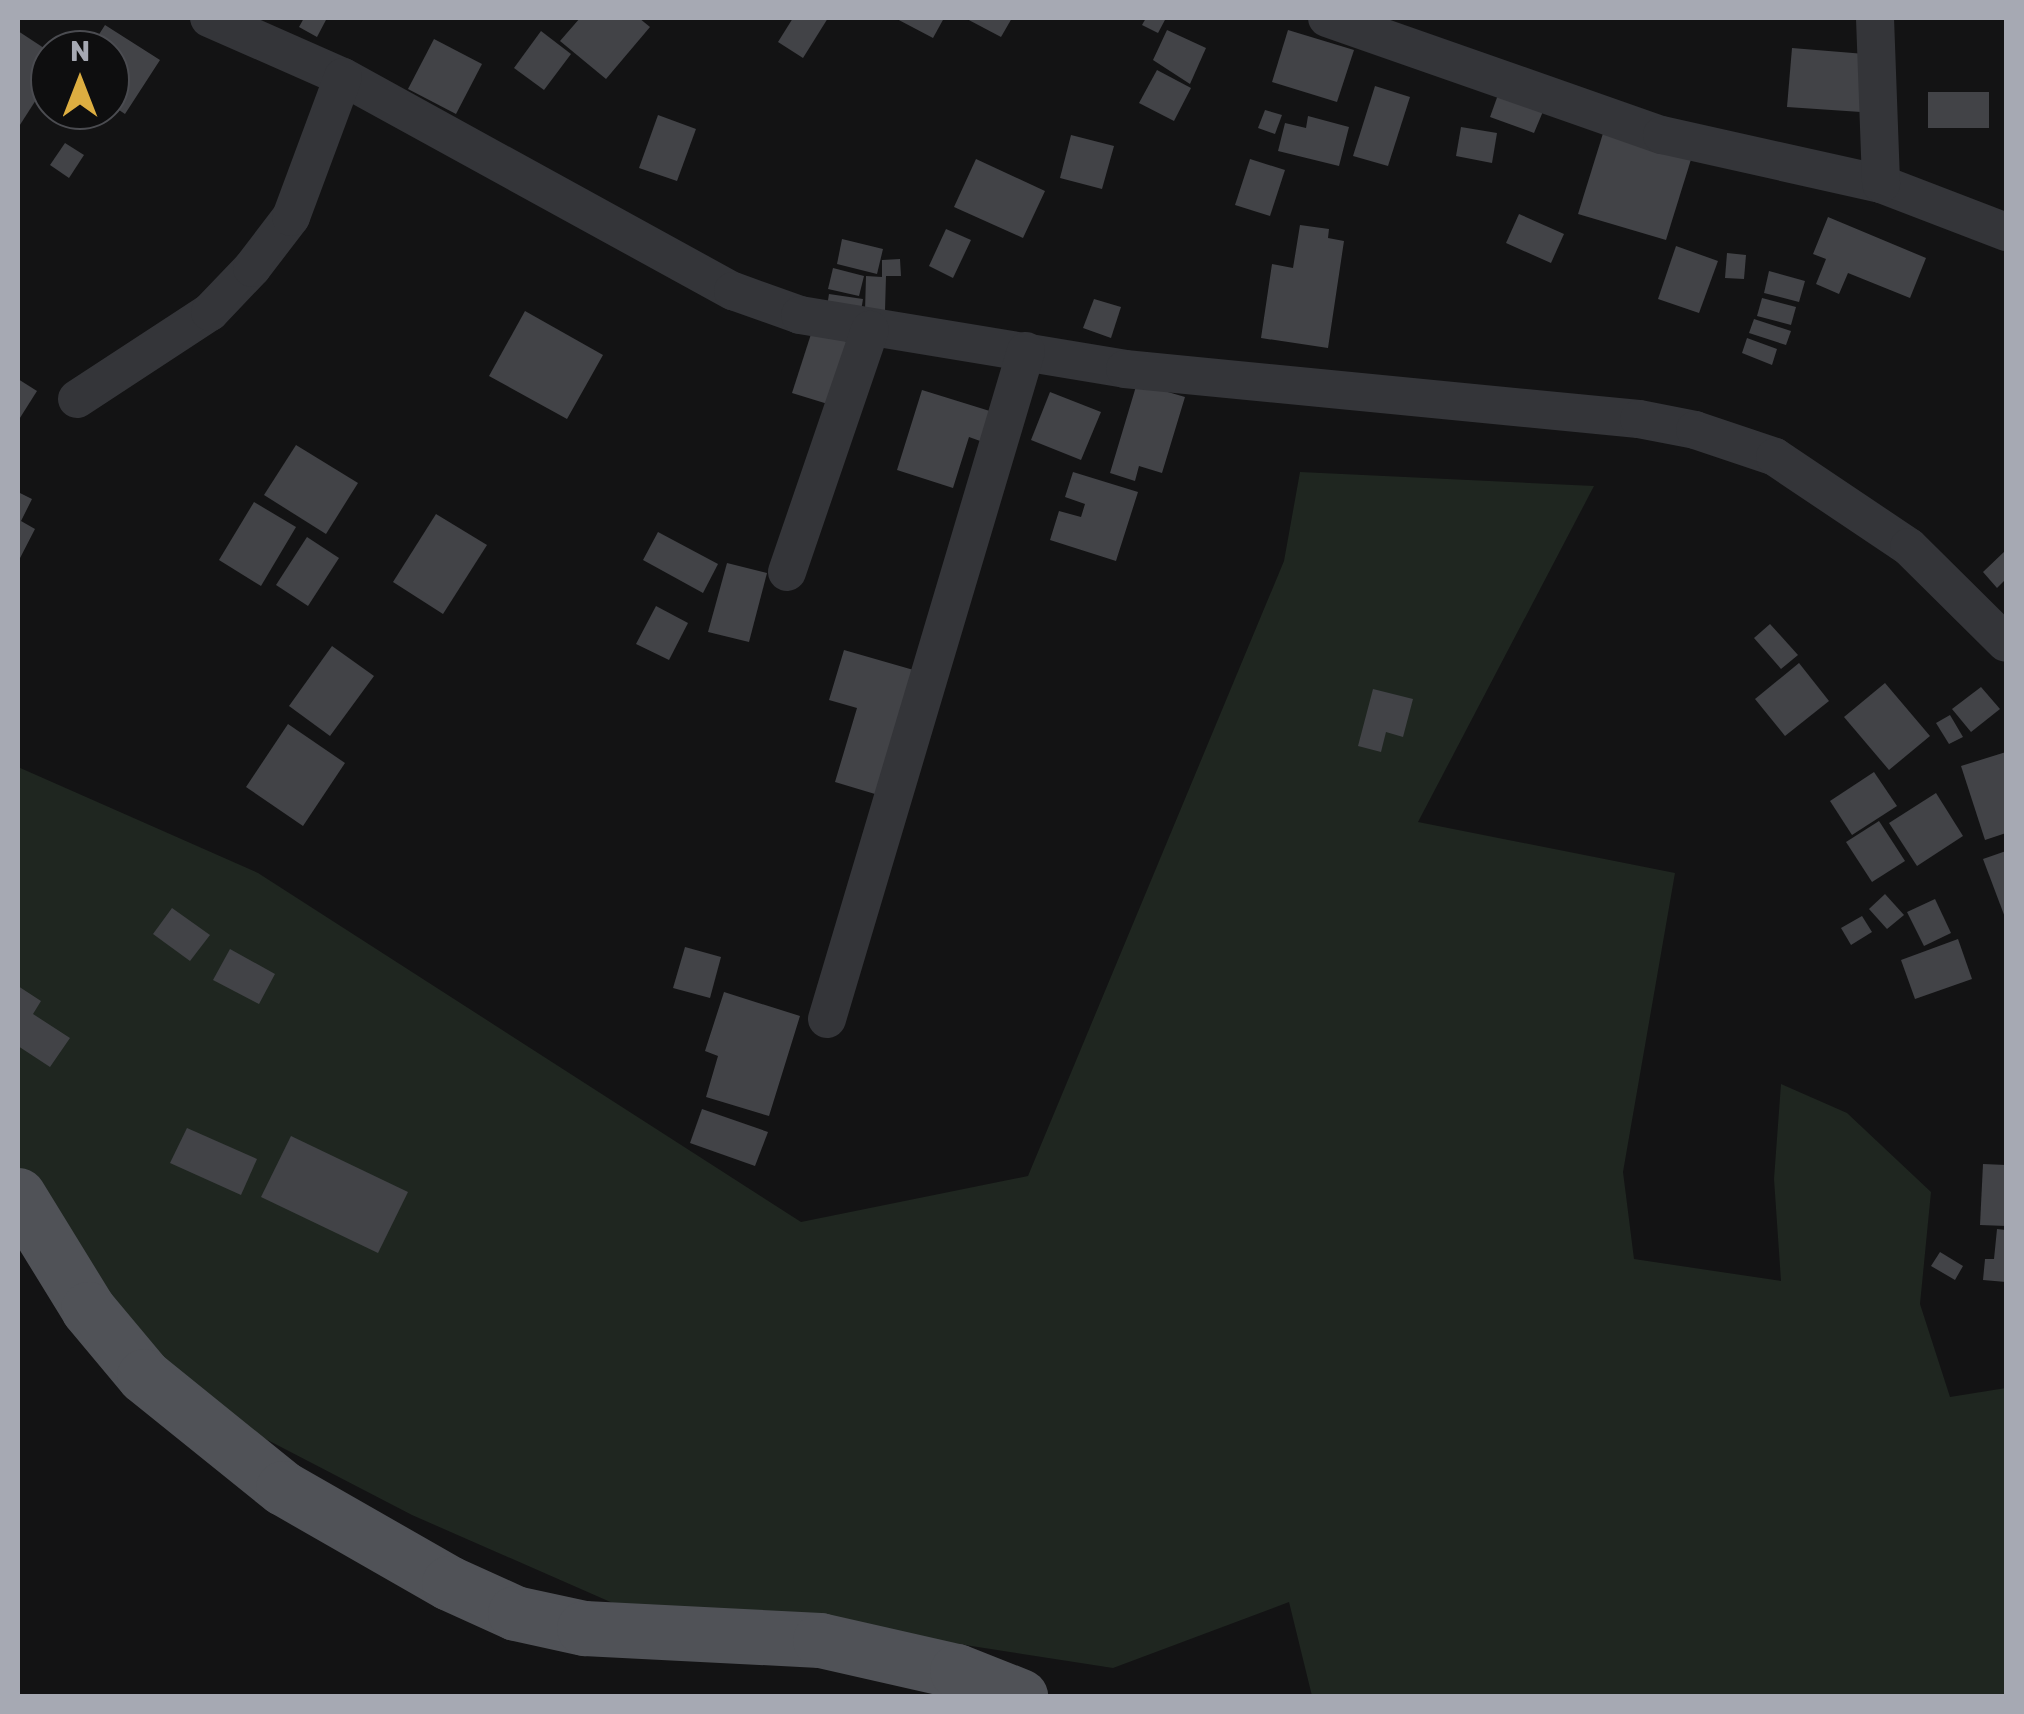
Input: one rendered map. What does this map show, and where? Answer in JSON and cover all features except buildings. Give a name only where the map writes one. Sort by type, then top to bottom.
[{"type":"main road","points":[[18,1195],[88,1309],[144,1376],[282,1488],[450,1584],[515,1613],[584,1628],[820,1640],[957,1671],[1020,1696]]},
{"type":"street","points":[[209,18],[343,77],[733,292],[870,330],[1125,369],[1695,430],[1775,457],[1826,487],[1909,548],[2006,643]]},
{"type":"street","points":[[1327,18],[1662,135],[1881,184],[2006,232]]},
{"type":"street","points":[[1875,18],[1881,184]]},
{"type":"street","points":[[77,399],[210,312],[252,268],[291,217],[343,77]]},
{"type":"street","points":[[787,572],[870,330]]},
{"type":"street","points":[[827,1019],[1026,351]]},
{"type":"shaded area","points":[[1300,472],[1594,486],[1418,822],[1675,873],[1623,1172],[1634,1259],[1781,1281],[1774,1179],[1781,1084],[1847,1113],[1931,1192],[1920,1304],[1950,1397],[2006,1388],[2006,1696],[1312,1696],[1289,1602],[1113,1668],[933,1640],[681,1633],[412,1515],[144,1376],[18,1195],[18,767],[258,873],[801,1222],[1028,1176],[1284,561]]}]
